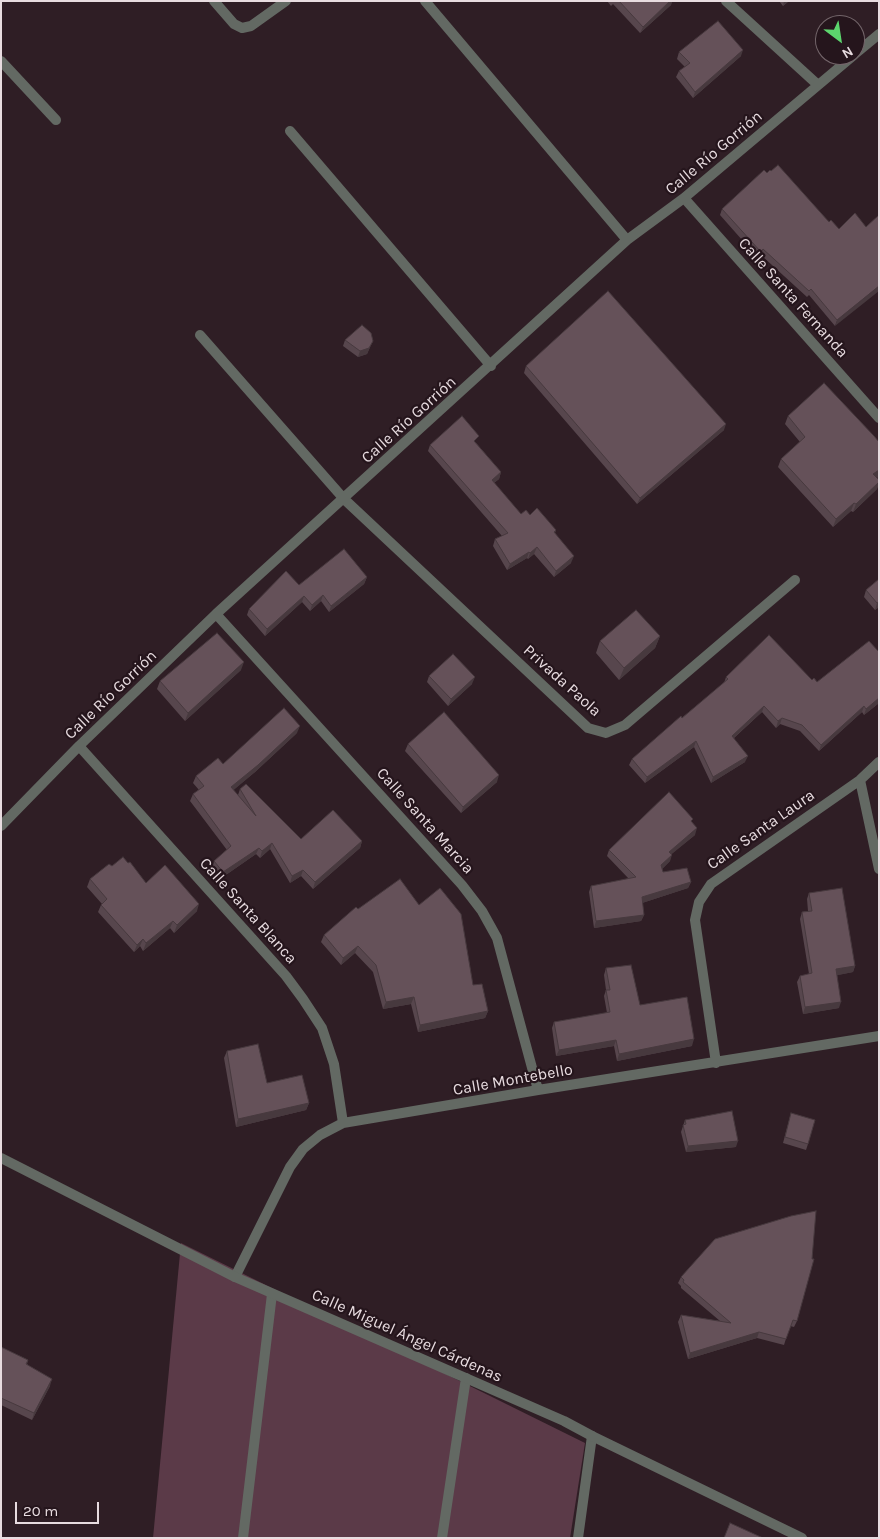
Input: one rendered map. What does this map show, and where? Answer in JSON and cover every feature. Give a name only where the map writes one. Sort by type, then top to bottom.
[{"type":"street","points":[[214,1],[234,24],[242,28],[251,26],[286,1]]},
{"type":"street","points":[[425,1],[627,240]]},
{"type":"street","points":[[726,1],[818,85]]},
{"type":"street","name":"Calle Río Gorrión","points":[[865,45],[879,34]]},
{"type":"street","points":[[1,61],[56,120]]},
{"type":"street","name":"Calle Río Gorrión","points":[[1,826],[79,746],[216,614],[491,366],[627,240],[684,198],[841,65]]},
{"type":"street","points":[[290,131],[491,366]]},
{"type":"street","name":"Calle Santa Fernanda","points":[[684,198],[879,418]]},
{"type":"street","name":"Privada Paola","points":[[200,335],[344,499],[588,728],[606,733],[625,725],[795,580]]},
{"type":"street","name":"Calle Santa Marcia","points":[[216,614],[462,885],[482,912],[497,938],[538,1090]]},
{"type":"street","name":"Calle Santa Blanca","points":[[79,746],[286,976],[304,999],[322,1028],[334,1064],[343,1123]]},
{"type":"street","name":"Calle Santa Laura","points":[[716,1063],[695,920],[699,902],[711,884],[860,780],[879,762]]},
{"type":"street","points":[[860,780],[879,869]]},
{"type":"street","name":"Calle Montebello","points":[[235,1277],[290,1167],[303,1149],[320,1135],[343,1123],[879,1036]]},
{"type":"street","name":"Calle Miguel Ángel Cárdenas","points":[[1,1158],[235,1277],[564,1421],[802,1538]]},
{"type":"street","points":[[243,1538],[272,1294]]},
{"type":"street","points":[[442,1538],[466,1378]]},
{"type":"street","points":[[578,1538],[592,1436]]},
{"type":"shaded area","points":[[181,1243],[585,1443],[570,1538],[153,1538]]},
{"type":"building","points":[[619,1],[670,1],[643,27]]},
{"type":"building","points":[[718,21],[743,50],[695,92],[679,71],[690,63],[679,52]]},
{"type":"building","points":[[778,165],[829,222],[831,220],[839,229],[855,213],[866,227],[879,215],[879,286],[837,320],[811,289],[809,291],[763,249],[761,252],[722,209],[764,170],[767,173]]},
{"type":"building","points":[[608,291],[726,424],[640,498],[526,366]]},
{"type":"building","points":[[362,325],[371,333],[373,341],[369,348],[360,351],[345,340]]},
{"type":"building","points":[[824,383],[879,442],[879,470],[873,474],[879,482],[856,504],[854,503],[836,519],[781,459],[805,437],[788,416]]},
{"type":"building","points":[[462,416],[479,436],[474,441],[501,472],[492,480],[521,514],[526,510],[530,515],[537,508],[556,530],[554,532],[574,556],[556,571],[537,547],[510,564],[495,539],[508,533],[430,445]]},
{"type":"building","points":[[344,549],[367,577],[331,606],[323,595],[312,605],[304,596],[267,629],[249,609],[286,571],[299,585]]},
{"type":"building","points":[[879,579],[879,602],[877,603],[866,590]]},
{"type":"building","points":[[636,610],[660,636],[624,668],[600,641]]},
{"type":"building","points":[[217,633],[244,662],[188,713],[160,681]]},
{"type":"building","points":[[769,635],[812,680],[814,678],[817,682],[869,641],[879,652],[879,698],[866,709],[864,706],[821,745],[802,725],[782,718],[778,721],[764,706],[732,736],[748,756],[713,777],[696,741],[647,777],[632,759],[681,716],[682,718],[728,679],[726,677]]},
{"type":"building","points":[[453,654],[475,677],[451,699],[429,676]]},
{"type":"building","points":[[284,708],[300,726],[231,787],[256,816],[240,789],[246,784],[301,839],[333,810],[362,841],[315,882],[303,870],[292,876],[272,843],[262,851],[259,848],[223,872],[214,861],[231,846],[193,794],[204,786],[196,776],[218,758],[223,764]]},
{"type":"building","points":[[444,712],[499,775],[463,807],[408,744]]},
{"type":"building","points":[[669,792],[693,819],[691,821],[697,828],[669,852],[672,855],[661,865],[663,872],[687,868],[691,882],[642,897],[644,915],[596,921],[591,886],[636,877],[609,850]]},
{"type":"building","points":[[123,857],[128,863],[130,862],[146,883],[165,865],[199,904],[177,925],[173,921],[146,943],[143,939],[137,945],[101,905],[107,899],[90,879],[109,864],[112,866]]},
{"type":"building","points":[[400,879],[419,905],[440,888],[461,914],[473,985],[482,984],[488,1011],[420,1025],[414,997],[386,1002],[376,965],[358,946],[343,958],[324,935],[356,907],[358,909]]},
{"type":"building","points":[[842,888],[855,966],[836,969],[841,1002],[805,1007],[800,976],[812,973],[802,912],[812,911],[809,893]]},
{"type":"building","points":[[631,965],[640,1005],[687,997],[694,1039],[619,1054],[616,1040],[559,1050],[554,1022],[610,1012],[606,990],[610,990],[606,968]]},
{"type":"building","points":[[258,1044],[267,1083],[302,1075],[309,1103],[238,1119],[227,1051]]},
{"type":"building","points":[[732,1111],[738,1141],[688,1146],[683,1125],[686,1124],[685,1120]]},
{"type":"building","points":[[791,1113],[815,1120],[808,1144],[785,1137]]},
{"type":"building","points":[[816,1211],[812,1259],[814,1259],[797,1321],[793,1320],[786,1339],[759,1332],[690,1353],[681,1315],[731,1323],[683,1282],[684,1280],[681,1277],[715,1239],[791,1216]]},
{"type":"building","points":[[1,1347],[28,1360],[26,1364],[52,1379],[34,1413],[1,1398]]},
{"type":"building","points":[[730,1523],[763,1538],[724,1538]]}]
